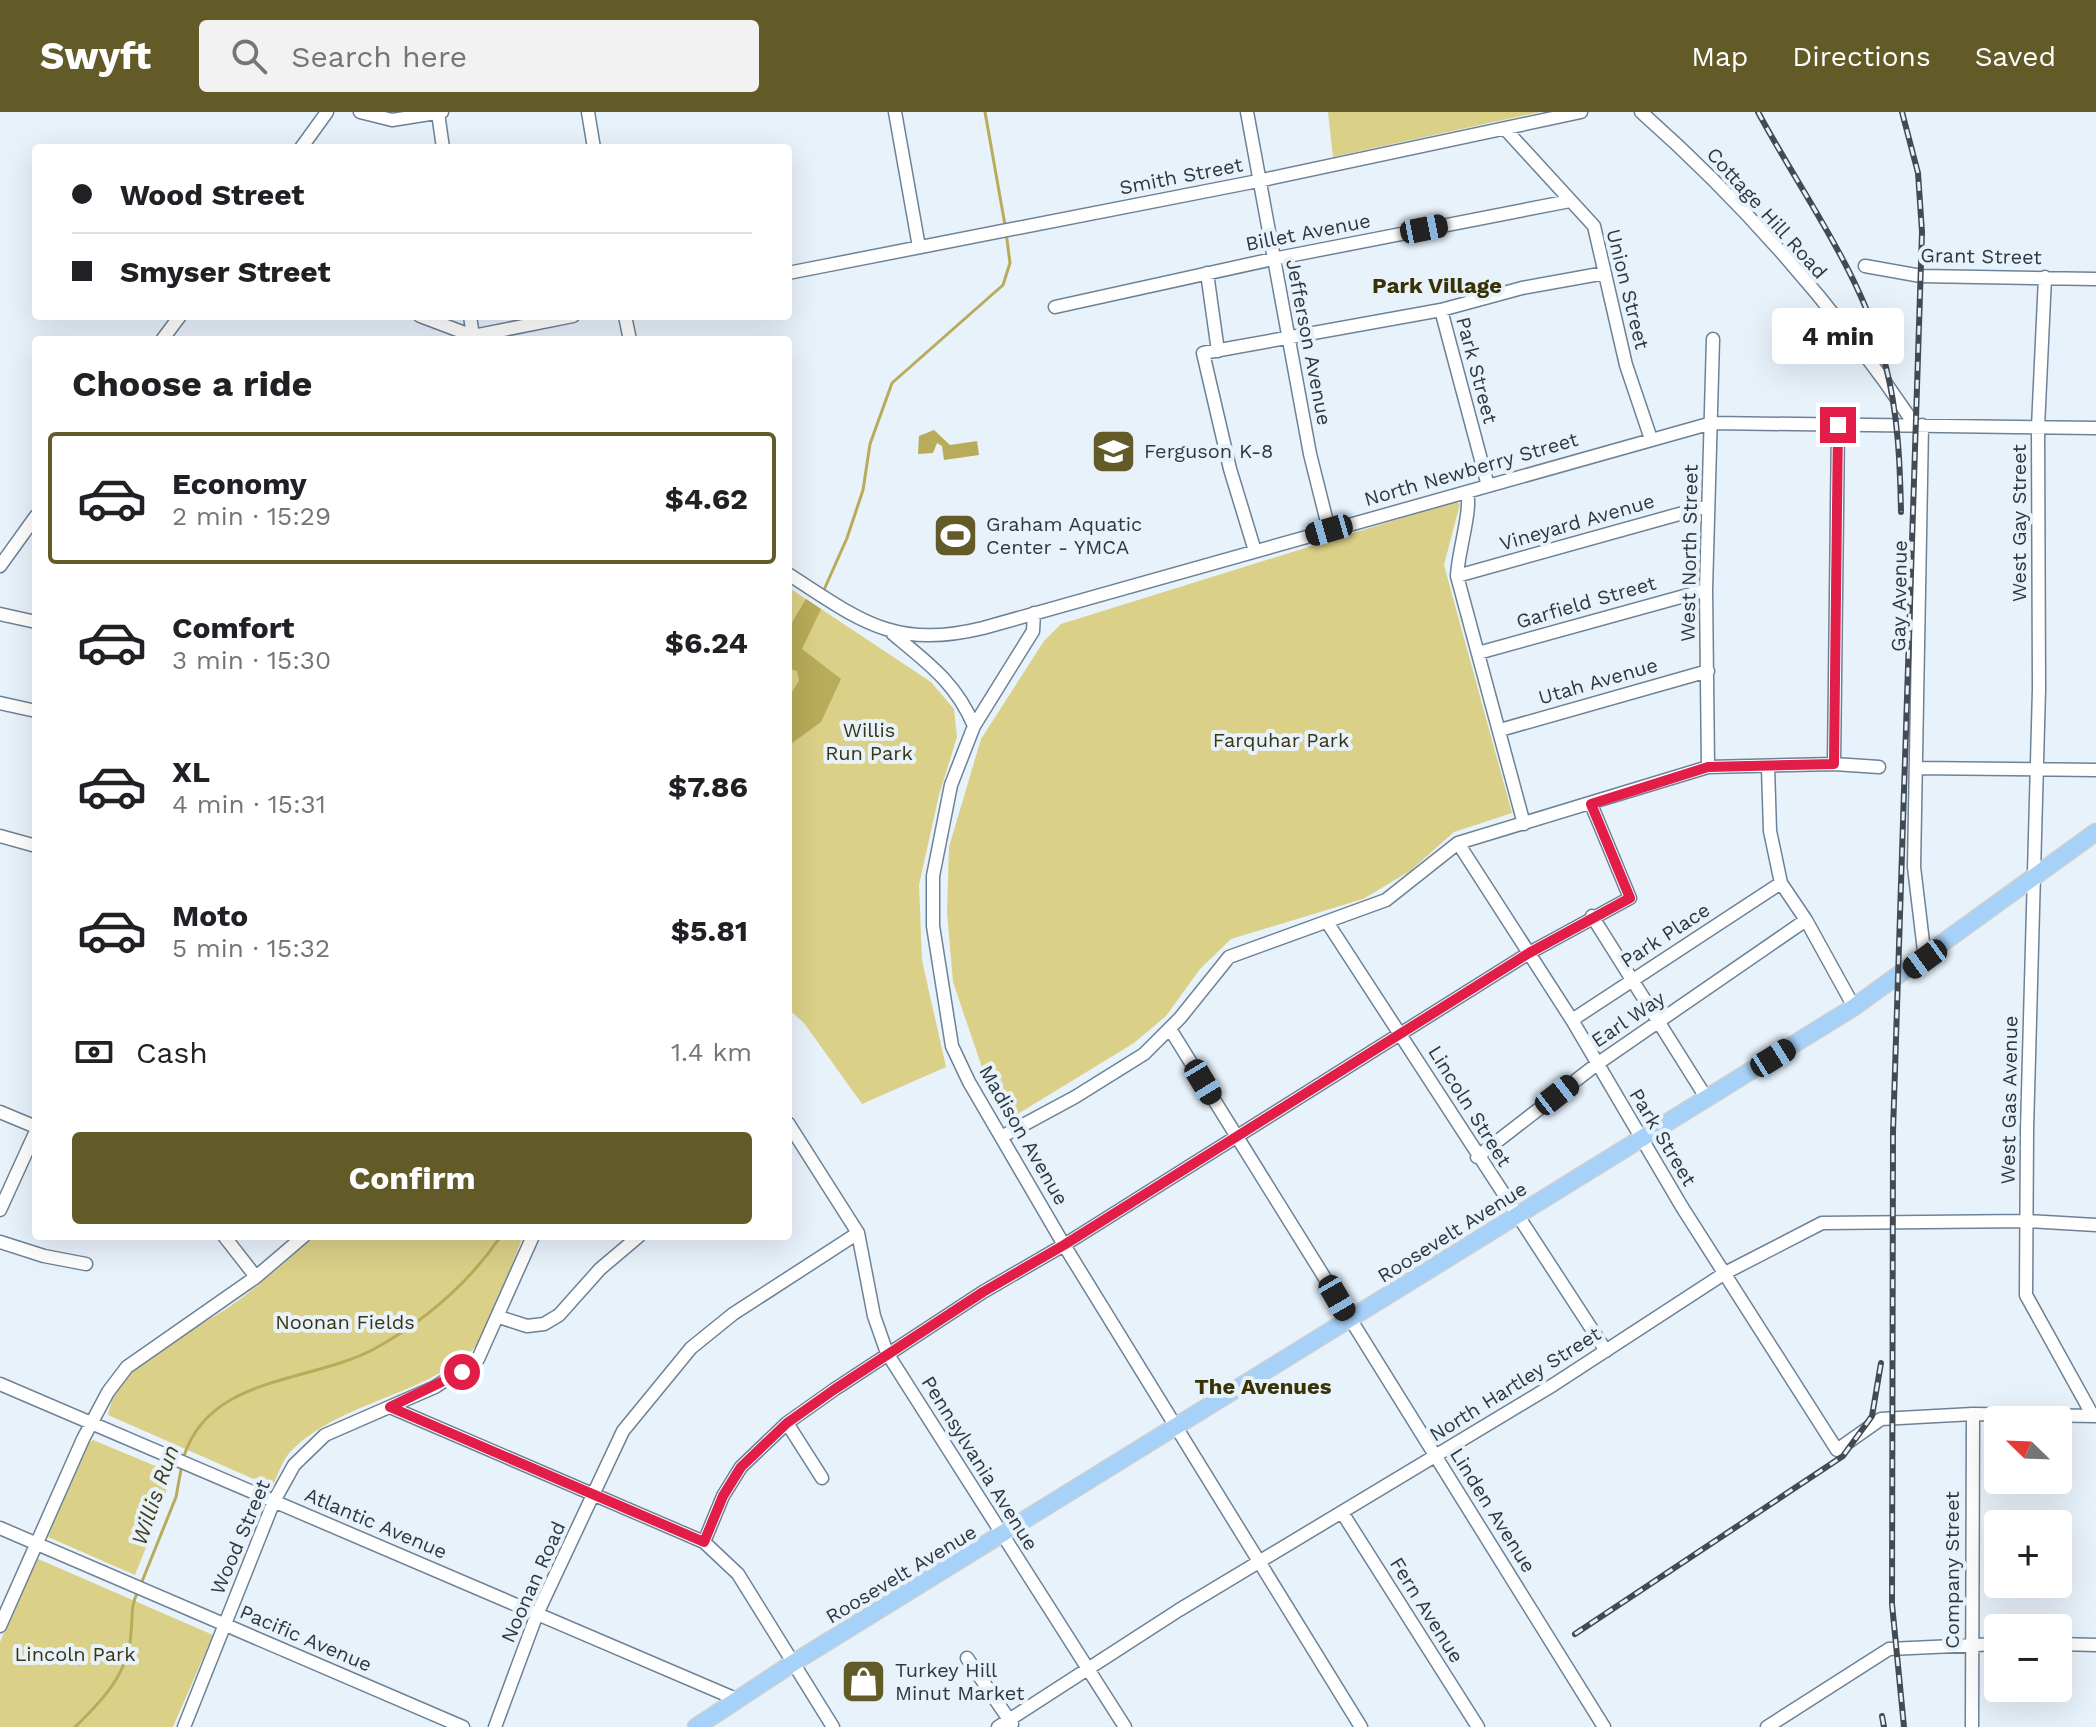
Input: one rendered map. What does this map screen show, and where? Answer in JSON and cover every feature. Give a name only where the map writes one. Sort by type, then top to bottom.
[{"type":"main road","name":"Roosevelt Avenue","points":[[696,1727],[793,1663],[1854,1007],[1925,959],[2096,832]]},
{"type":"street","points":[[304,144],[327,112]]},
{"type":"street","points":[[360,112],[392,120],[440,112],[443,144]]},
{"type":"street","points":[[588,112],[593,144]]},
{"type":"street","points":[[895,112],[919,247]]},
{"type":"street","name":"Jefferson Avenue","points":[[1247,112],[1310,454],[1329,530]]},
{"type":"street","name":"Smith Street","points":[[792,272],[1258,181],[1581,112]]},
{"type":"street","name":"Cottage Hill Road","points":[[1641,112],[1728,195],[1771,243],[1918,425]]},
{"type":"street","name":"Union Street","points":[[1506,130],[1594,226],[1626,365],[1651,439]]},
{"type":"street","name":"Billet Avenue","points":[[1055,307],[1273,259],[1570,201]]},
{"type":"street","name":"Grant Street","points":[[1865,266],[1921,276],[2096,279]]},
{"type":"street","points":[[1207,273],[1218,351]]},
{"type":"street","points":[[1255,551],[1231,475],[1203,353],[1441,310],[1522,288],[1605,273]]},
{"type":"street","name":"West Gay Street","points":[[2036,769],[2038,427],[2045,277]]},
{"type":"street","name":"Park Street","points":[[1441,310],[1488,486]]},
{"type":"street","points":[[431,320],[473,336],[553,320]]},
{"type":"street","points":[[471,320],[473,336]]},
{"type":"street","name":"West North Street","points":[[1708,767],[1706,590],[1713,339]]},
{"type":"street","name":"North Newberry Street","points":[[792,576],[892,634],[956,634],[1712,423],[2096,428]]},
{"type":"street","points":[[1834,764],[1838,425]]},
{"type":"street","name":"Gay Avenue","points":[[1918,425],[1914,867],[1925,959]]},
{"type":"street","points":[[1467,492],[1470,505],[1458,549],[1457,576],[1524,824]]},
{"type":"street","name":"Vineyard Avenue","points":[[1457,576],[1708,506]]},
{"type":"street","points":[[0,566],[32,522]]},
{"type":"street","name":"Garfield Street","points":[[1478,653],[1706,590]]},
{"type":"street","name":"Madison Avenue","points":[[1034,613],[1033,631],[997,684],[974,726],[951,785],[933,876],[933,926],[952,1046],[1064,1245],[1258,1566],[1361,1727]]},
{"type":"street","points":[[0,614],[32,621]]},
{"type":"street","points":[[892,634],[946,678],[964,701],[974,726]]},
{"type":"street","name":"Utah Avenue","points":[[1500,730],[1708,671]]},
{"type":"street","points":[[0,703],[32,710]]},
{"type":"street","points":[[1001,1137],[1075,1097],[1144,1054],[1170,1029],[1229,957],[1386,900],[1458,843],[1708,767],[1834,764],[1879,767]]},
{"type":"street","points":[[1768,767],[1770,831],[1781,883],[1806,920],[1854,1007]]},
{"type":"street","points":[[1916,768],[2096,770]]},
{"type":"street","name":"West Gas Avenue","points":[[2036,769],[2026,1295],[2094,1416]]},
{"type":"street","points":[[704,1542],[723,1496],[741,1467],[787,1423],[887,1353],[1529,953],[1630,898],[1591,804]]},
{"type":"street","points":[[0,836],[32,845]]},
{"type":"street","name":"Park Street","points":[[1458,843],[1572,1020],[1641,1139],[1837,1450],[1881,1419],[1973,1414]]},
{"type":"street","name":"Park Place","points":[[1572,1020],[1781,883]]},
{"type":"street","points":[[1592,916],[1707,1099]]},
{"type":"street","name":"Earl Way","points":[[1477,1157],[1597,1064],[1806,920]]},
{"type":"street","name":"Lincoln Street","points":[[1327,922],[1606,1351]]},
{"type":"street","name":"Linden Avenue","points":[[1170,1029],[1604,1727]]},
{"type":"street","points":[[0,1112],[32,1127]]},
{"type":"street","name":"Pennsylvania Avenue","points":[[792,1134],[858,1233],[874,1316],[887,1353],[1001,1537],[1089,1667],[1125,1727]]},
{"type":"street","points":[[0,1210],[32,1138]]},
{"type":"street","name":"North Hartley Street","points":[[1007,1725],[1089,1667],[1436,1457],[1725,1273],[1822,1223],[2027,1221],[2096,1225]]},
{"type":"street","name":"Noonan Road","points":[[495,1727],[537,1614],[623,1431],[691,1348],[733,1314],[858,1233]]},
{"type":"street","points":[[227,1240],[256,1277]]},
{"type":"street","points":[[0,1626],[91,1425],[127,1367],[256,1277],[299,1240]]},
{"type":"street","name":"Wood Street","points":[[184,1727],[274,1501],[294,1465],[319,1440],[435,1387],[478,1359],[531,1240]]},
{"type":"street","points":[[499,1317],[527,1326],[544,1324],[559,1315],[600,1269],[634,1240]]},
{"type":"street","points":[[0,1242],[86,1264]]},
{"type":"street","name":"Atlantic Avenue","points":[[0,1384],[736,1699]]},
{"type":"street","points":[[390,1407],[704,1542],[738,1574],[833,1727]]},
{"type":"street","points":[[1973,1414],[2094,1416]]},
{"type":"street","name":"Company Street","points":[[1972,1727],[1973,1414]]},
{"type":"street","points":[[787,1423],[822,1478]]},
{"type":"street","name":"Fern Avenue","points":[[1343,1514],[1478,1727]]},
{"type":"street","name":"Pacific Avenue","points":[[0,1528],[463,1727]]},
{"type":"street","points":[[2072,1644],[2096,1645]]},
{"type":"street","points":[[1767,1727],[1786,1722],[1889,1649],[1984,1645]]},
{"type":"street","points":[[967,1658],[1007,1725]]},
{"type":"green space","points":[[1328,112],[1540,112],[1333,157]]},
{"type":"green space","name":"Farquhar Park","points":[[1456,501],[1460,504],[1444,565],[1512,813],[1454,832],[1410,871],[1363,899],[1231,939],[1200,969],[1166,1016],[1134,1043],[1006,1121],[992,1097],[953,982],[947,912],[949,847],[981,739],[1044,641],[1061,624]]},
{"type":"green space","name":"Willis Run Park","points":[[792,590],[931,682],[954,709],[957,737],[939,795],[919,885],[922,960],[946,1067],[862,1104],[804,1023],[792,1012]]},
{"type":"green space","name":"Noonan Fields","points":[[309,1240],[521,1240],[484,1338],[464,1357],[441,1372],[364,1406],[315,1432],[289,1453],[272,1487],[108,1415],[115,1395],[140,1364],[240,1299]]},
{"type":"green space","points":[[93,1440],[170,1472],[164,1502],[135,1575],[48,1537],[85,1446]]},
{"type":"green space","name":"Lincoln Park","points":[[36,1558],[213,1635],[173,1727],[0,1727],[0,1642]]},
{"type":"shaded area","points":[[934,430],[950,445],[977,441],[979,455],[944,460],[942,446],[937,443],[933,453],[918,454],[919,436]]},
{"type":"shaded area","points":[[806,599],[821,609],[802,649],[841,679],[821,722],[792,743],[792,692],[799,681],[797,671],[792,669],[792,622]]},
{"type":"waterway","points":[[985,112],[1005,225]]},
{"type":"waterway","points":[[823,592],[847,538],[863,490],[870,444],[892,383],[1003,285],[1010,263],[1006,232]]},
{"type":"waterway","name":"Willis Run","points":[[184,1456],[197,1430],[216,1410],[239,1396],[349,1360],[411,1326],[460,1285],[498,1240]]},
{"type":"waterway","name":"Willis Run","points":[[141,1584],[176,1497],[182,1464]]},
{"type":"waterway","name":"Willis Run","points":[[75,1727],[95,1707],[120,1673],[129,1647],[138,1591]]},
{"type":"railway","points":[[1758,112],[1847,267],[1875,332],[1893,403],[1901,512]]},
{"type":"railway","points":[[1902,112],[1918,173],[1922,232],[1893,1132],[1892,1604],[1904,1727]]},
{"type":"railway","points":[[1575,1634],[1843,1456],[1872,1416],[1881,1363]]},
{"type":"railway","points":[[1882,1716],[1884,1727]]},
{"type":"place","name":"Ferguson K-8","points":[[1113,451]]},
{"type":"place","name":"Graham Aquatic Center - YMCA","points":[[955,535]]},
{"type":"place","name":"Turkey Hill Minut Market","points":[[864,1682]]},
{"type":"district","name":"Park Village","points":[[1437,285]]},
{"type":"district","name":"The Avenues","points":[[1263,1386]]},
{"type":"route","points":[[462,1372],[390,1407],[704,1542],[723,1496],[741,1467],[787,1423],[835,1389],[983,1292],[1064,1245],[1529,953],[1630,898],[1591,804],[1708,767],[1834,764],[1838,425]]}]
